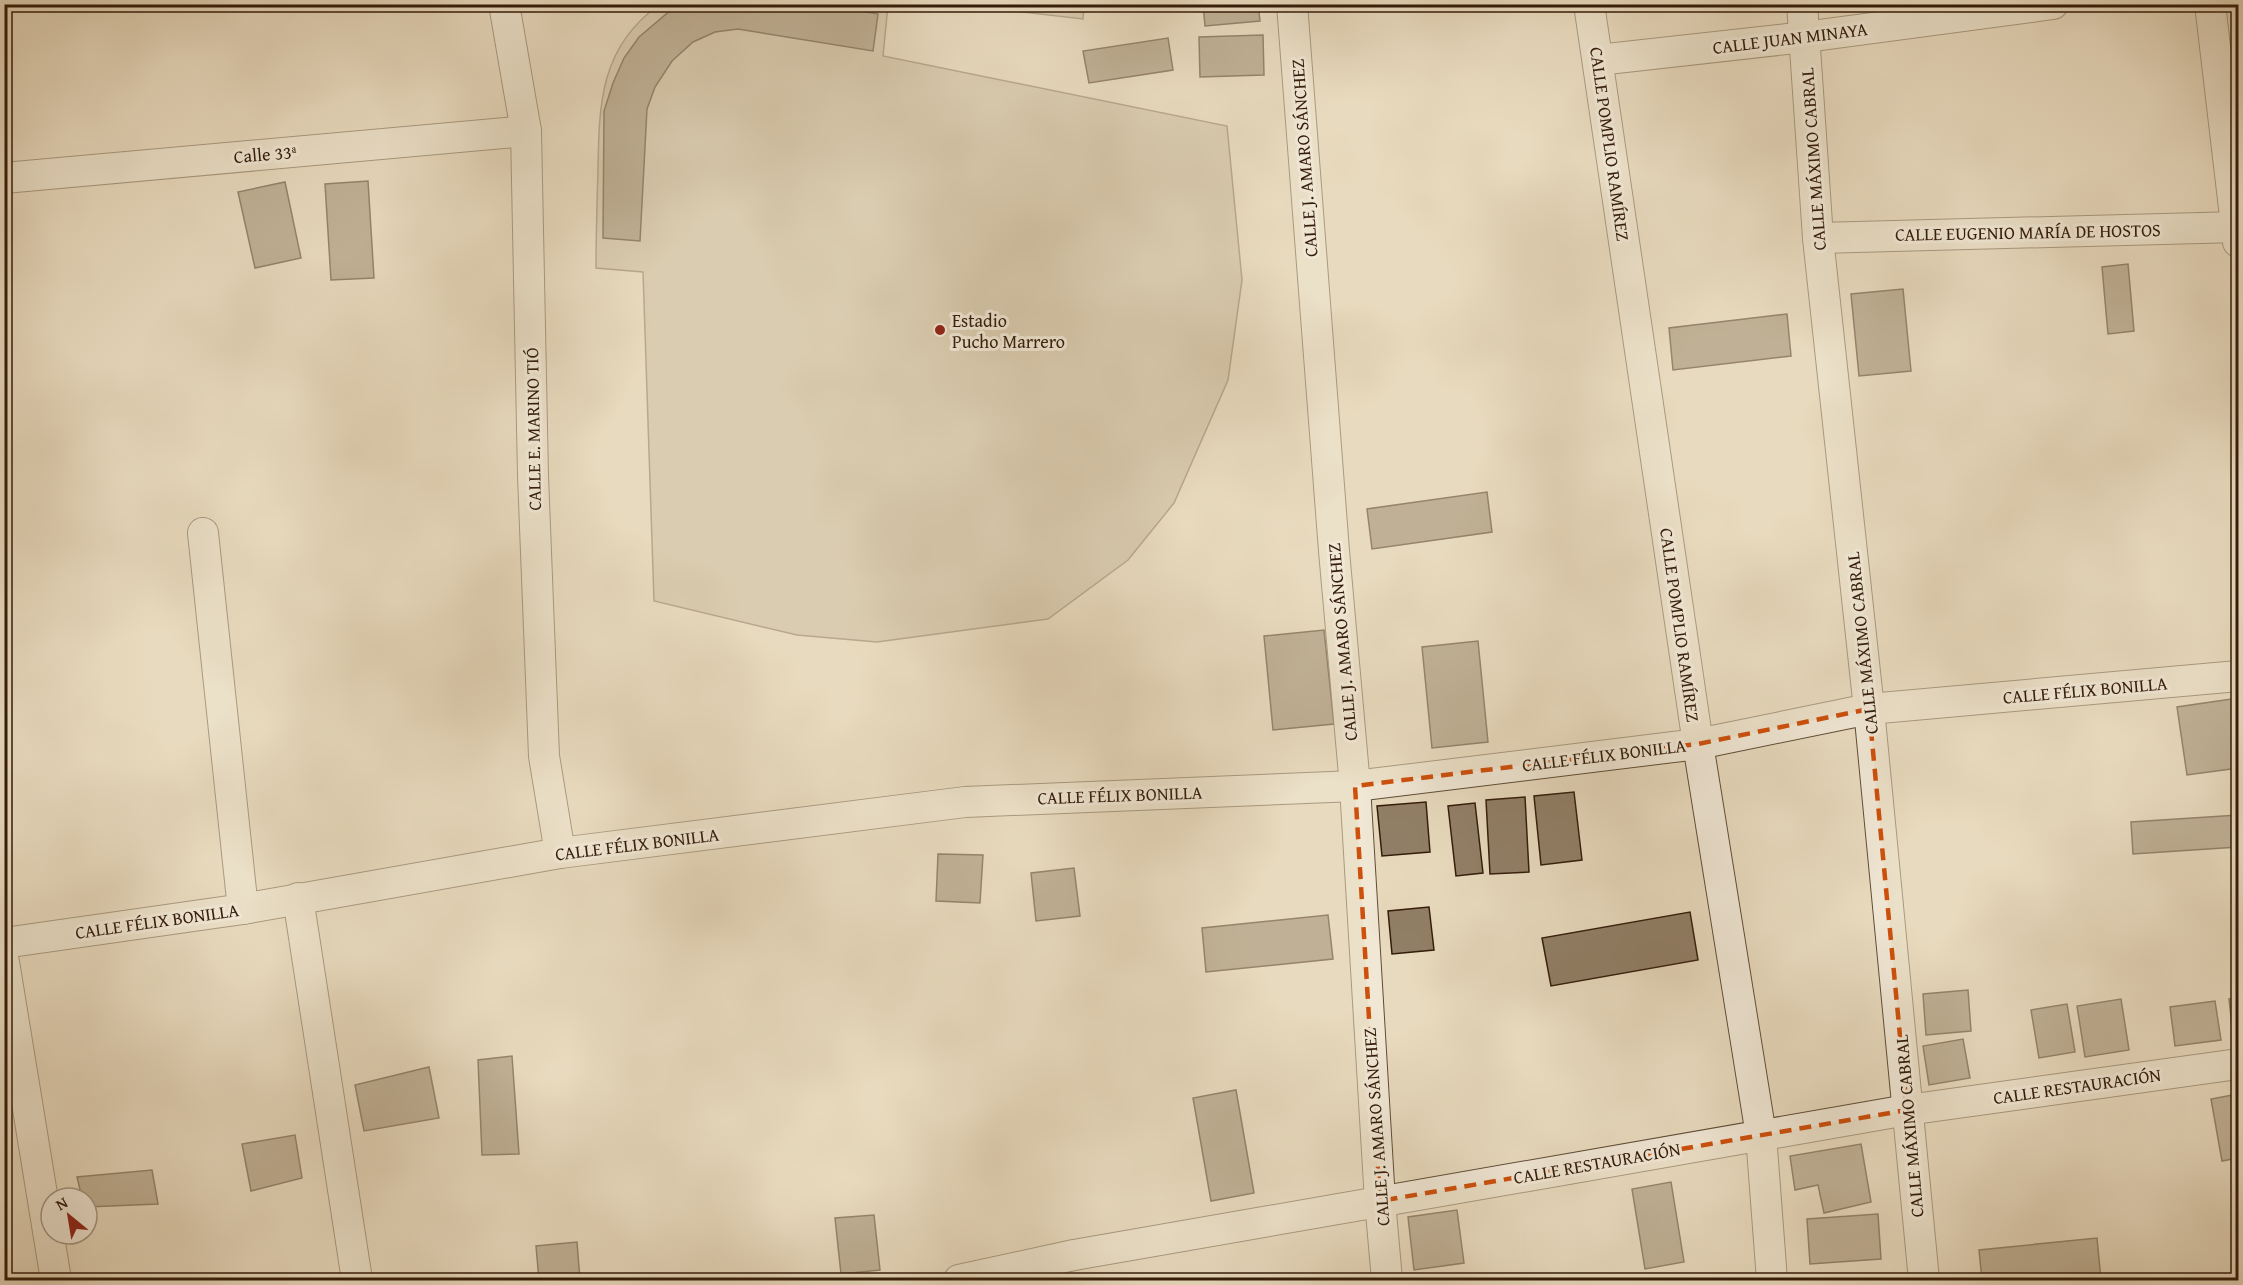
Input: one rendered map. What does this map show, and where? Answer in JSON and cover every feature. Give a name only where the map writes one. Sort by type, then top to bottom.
[{"type":"street","name":"CALLE E. MARINO TIÓ","points":[[504,4],[526,131],[533,476],[544,756],[560,853]]},
{"type":"street","name":"CALLE J. AMARO SÁNCHEZ","points":[[1292,4],[1334,551],[1355,786],[1380,1201],[1387,1281]]},
{"type":"street","name":"CALLE POMPLIO RAMÍREZ","points":[[1589,4],[1698,744],[1761,1135],[1772,1281]]},
{"type":"street","name":"CALLE MÁXIMO CABRAL","points":[[1802,4],[1818,238],[1869,709],[1924,1281]]},
{"type":"street","name":"CALLE JUAN MINAYA","points":[[1598,60],[1805,37],[2053,4]]},
{"type":"street","points":[[2210,4],[2238,232]]},
{"type":"street","name":"Calle 33ª","points":[[4,178],[526,131]]},
{"type":"street","name":"CALLE EUGENIO MARÍA DE HOSTOS","points":[[1818,238],[2238,232]]},
{"type":"street","points":[[203,533],[243,909]]},
{"type":"street","name":"CALLE FÉLIX BONILLA","points":[[4,943],[243,909],[560,853],[965,801],[1355,786],[1698,744],[1869,709],[2238,676]]},
{"type":"street","points":[[298,898],[357,1281]]},
{"type":"street","points":[[4,962],[57,1281]]},
{"type":"street","name":"CALLE RESTAURACIÓN","points":[[959,1281],[1074,1255],[1907,1110],[2238,1064]]},
{"type":"highlighted area","points":[[1869,709],[1907,1110],[1380,1201],[1355,786],[1698,744]]},
{"type":"shaded area","name":"Estadio Pucho Marrero","points":[[659,5],[888,5],[883,56],[1227,126],[1242,280],[1228,380],[1174,503],[1128,560],[1048,619],[877,642],[797,635],[654,601],[643,272],[596,268],[596,256],[598,146],[602,100],[607,78],[614,58],[625,39],[639,21]]},
{"type":"shaded area","points":[[961,5],[1084,5],[1083,19]]},
{"type":"building","points":[[686,4],[820,4],[878,14],[873,51],[738,29],[715,32],[693,42],[672,61],[655,87],[647,109],[640,241],[603,238],[604,111],[613,83],[624,58],[639,37],[671,10]]},
{"type":"building","points":[[1203,4],[1258,4],[1260,21],[1205,26]]},
{"type":"building","points":[[1263,35],[1264,75],[1200,77],[1199,37]]},
{"type":"building","points":[[1168,38],[1173,70],[1089,83],[1083,51]]},
{"type":"building","points":[[368,181],[374,278],[331,280],[325,184]]},
{"type":"building","points":[[285,182],[301,258],[255,268],[238,192]]},
{"type":"building","points":[[2128,264],[2134,331],[2108,334],[2102,267]]},
{"type":"building","points":[[1903,289],[1911,371],[1859,376],[1851,294]]},
{"type":"building","points":[[1787,314],[1791,356],[1673,370],[1669,328]]},
{"type":"building","points":[[1487,492],[1492,532],[1372,549],[1367,509]]},
{"type":"building","points":[[1324,630],[1334,724],[1273,730],[1264,636]]},
{"type":"building","points":[[1478,641],[1488,742],[1432,748],[1422,647]]},
{"type":"building","points":[[2238,698],[2238,768],[2187,775],[2177,707]]},
{"type":"building","points":[[1574,792],[1582,860],[1541,865],[1534,796]]},
{"type":"building","points":[[1525,797],[1529,872],[1490,874],[1486,800]]},
{"type":"building","points":[[1426,802],[1430,852],[1382,856],[1377,806]]},
{"type":"building","points":[[1475,803],[1483,873],[1456,876],[1448,806]]},
{"type":"building","points":[[2238,815],[2238,847],[2133,854],[2131,822]]},
{"type":"building","points":[[938,854],[983,855],[980,903],[936,901]]},
{"type":"building","points":[[1074,868],[1080,916],[1036,921],[1031,873]]},
{"type":"building","points":[[1429,907],[1434,950],[1392,954],[1388,911]]},
{"type":"building","points":[[1690,912],[1698,960],[1551,986],[1542,938]]},
{"type":"building","points":[[1328,915],[1333,959],[1206,972],[1202,928]]},
{"type":"building","points":[[1968,990],[1971,1031],[1926,1035],[1923,994]]},
{"type":"building","points":[[2238,998],[2238,1044],[2234,1044],[2229,999]]},
{"type":"building","points":[[2121,999],[2129,1050],[2085,1057],[2077,1006]]},
{"type":"building","points":[[2215,1001],[2221,1040],[2175,1046],[2170,1007]]},
{"type":"building","points":[[2067,1004],[2075,1052],[2039,1058],[2031,1010]]},
{"type":"building","points":[[1963,1039],[1970,1078],[1929,1085],[1923,1046]]},
{"type":"building","points":[[512,1056],[519,1154],[482,1155],[478,1060]]},
{"type":"building","points":[[429,1067],[439,1118],[364,1131],[355,1085]]},
{"type":"building","points":[[1236,1090],[1254,1193],[1211,1201],[1193,1098]]},
{"type":"building","points":[[2238,1094],[2238,1158],[2222,1161],[2211,1099]]},
{"type":"building","points":[[295,1135],[302,1178],[251,1191],[242,1144]]},
{"type":"building","points":[[1861,1144],[1871,1202],[1824,1213],[1818,1185],[1795,1190],[1790,1156]]},
{"type":"building","points":[[152,1170],[158,1204],[99,1206],[99,1186],[79,1186],[77,1177]]},
{"type":"building","points":[[1671,1182],[1684,1262],[1645,1269],[1632,1189]]},
{"type":"building","points":[[1457,1210],[1464,1263],[1414,1270],[1408,1217]]},
{"type":"building","points":[[1878,1214],[1881,1259],[1810,1264],[1807,1219]]},
{"type":"building","points":[[874,1215],[880,1270],[841,1274],[835,1218]]},
{"type":"building","points":[[2097,1238],[2101,1280],[1982,1280],[1979,1250]]},
{"type":"building","points":[[577,1242],[580,1280],[539,1280],[536,1246]]},
{"type":"place","name":"Estadio Pucho Marrero","points":[[940,330]]}]
